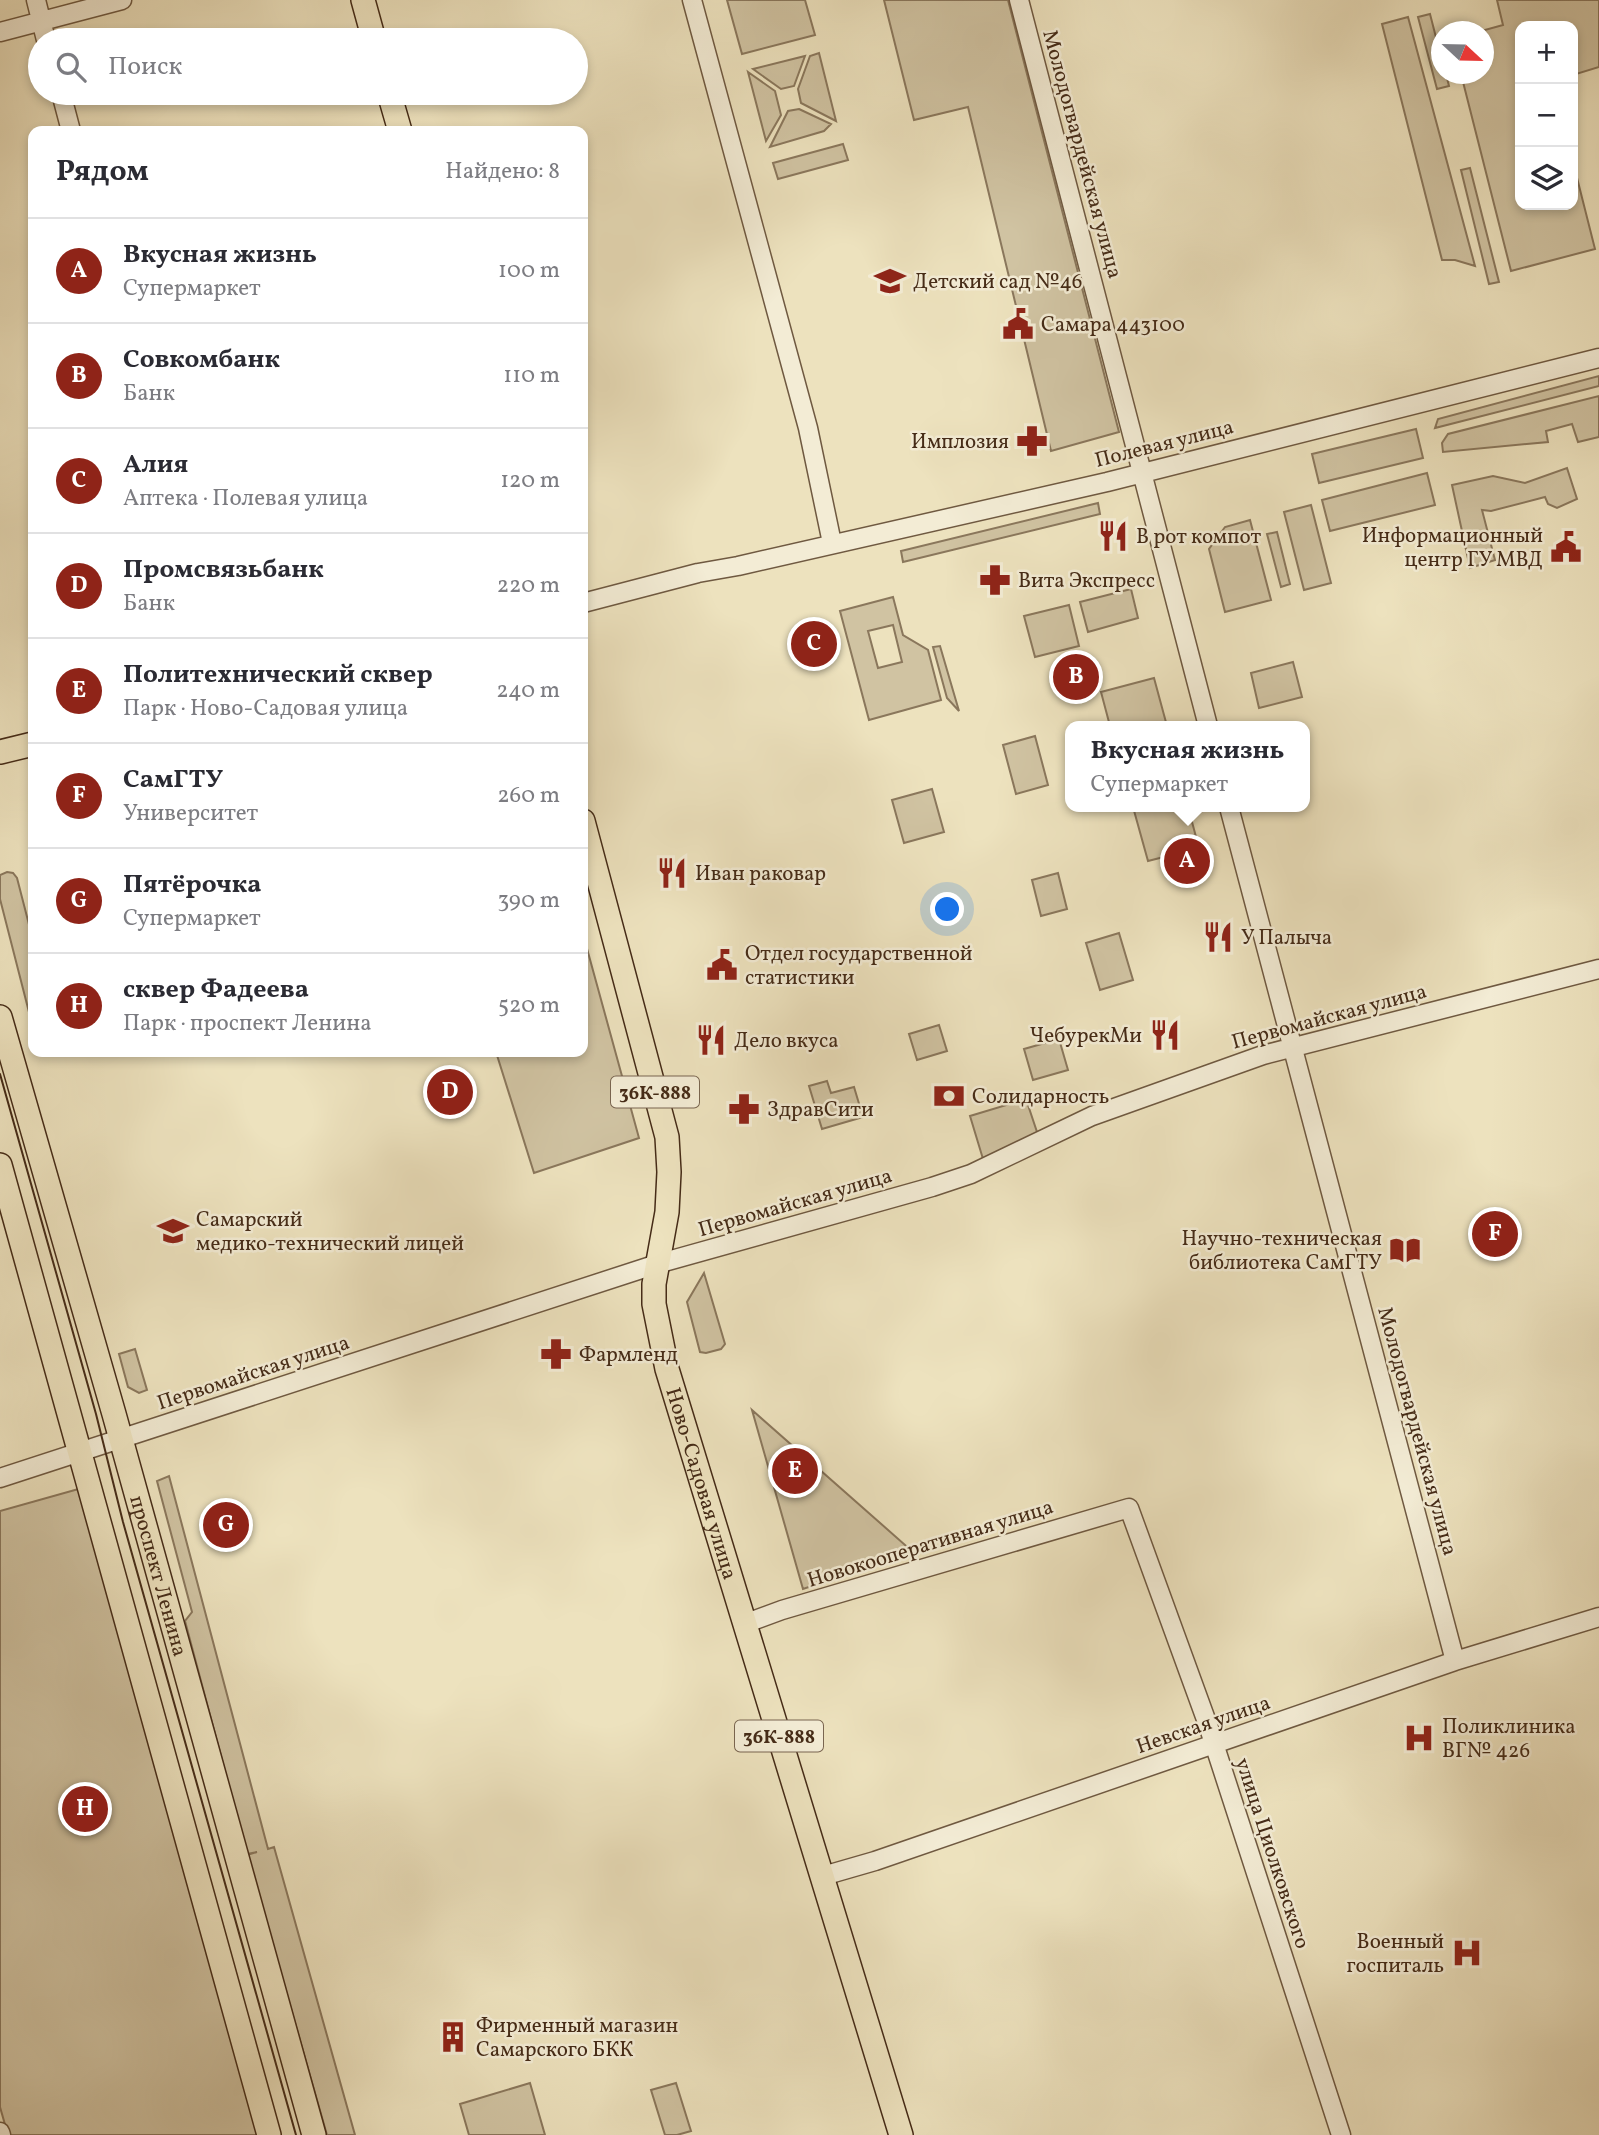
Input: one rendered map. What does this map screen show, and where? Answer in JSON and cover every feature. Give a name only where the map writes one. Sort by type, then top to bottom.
[{"type":"main road","points":[[363,0],[371,28]]},
{"type":"main road","points":[[392,105],[399,126]]},
{"type":"main road","points":[[0,752],[28,745]]},
{"type":"main road","name":"Ново-Садовая улица","points":[[588,840],[667,1137],[667,1212],[654,1284],[654,1304],[667,1369],[901,2135]]},
{"type":"main road","name":"проспект Ленина","points":[[0,1017],[107,1387],[314,2135]]},
{"type":"main road","name":"проспект Ленина","points":[[0,1165],[270,2135]]},
{"type":"street","points":[[36,0],[43,28]]},
{"type":"street","points":[[0,32],[122,0]]},
{"type":"street","points":[[692,0],[812,445],[832,543]]},
{"type":"street","name":"Молодогвардейская улица","points":[[1019,0],[1207,721]]},
{"type":"street","points":[[64,105],[70,126]]},
{"type":"street","name":"Полевая улица","points":[[588,602],[698,573],[1141,473],[1599,358]]},
{"type":"street","name":"Молодогвардейская улица","points":[[1230,812],[1455,1661]]},
{"type":"street","name":"Первомайская улица","points":[[0,1478],[657,1264],[971,1174],[1092,1116],[1263,1055],[1599,968]]},
{"type":"street","name":"Новокооперативная улица","points":[[744,1625],[782,1611],[1129,1507]]},
{"type":"street","name":"улица Циолковского","points":[[1129,1507],[1215,1745],[1340,2135]]},
{"type":"street","name":"Невская улица","points":[[823,1876],[1215,1745],[1455,1661],[1599,1617]]},
{"type":"shaded area","points":[[727,0],[805,0],[815,35],[742,54]]},
{"type":"shaded area","points":[[884,0],[1008,0],[1119,432],[1051,451],[968,107],[914,120]]},
{"type":"shaded area","points":[[1497,0],[1599,0],[1599,67],[1578,73],[1578,21],[1515,21],[1515,210],[1578,210],[1578,182],[1595,249],[1511,271],[1464,84],[1494,84],[1494,27],[1503,25]]},
{"type":"shaded area","points":[[1430,14],[1431,66],[1418,17]]},
{"type":"shaded area","points":[[1408,17],[1475,266],[1455,260],[1442,260],[1382,24]]},
{"type":"shaded area","points":[[819,53],[836,121],[801,103],[798,89],[810,56]]},
{"type":"shaded area","points":[[805,56],[794,86],[781,89],[753,69]]},
{"type":"shaded area","points":[[748,72],[775,91],[781,115],[766,141]]},
{"type":"shaded area","points":[[1436,84],[1448,84],[1449,86],[1437,89]]},
{"type":"shaded area","points":[[799,109],[831,124],[824,131],[770,147],[788,111]]},
{"type":"shaded area","points":[[843,144],[848,160],[778,179],[773,163]]},
{"type":"shaded area","points":[[1470,168],[1499,282],[1489,284],[1461,170]]},
{"type":"shaded area","points":[[1599,376],[1599,386],[1435,428],[1438,419]]},
{"type":"shaded area","points":[[1599,396],[1599,437],[1578,442],[1572,424],[1546,431],[1548,442],[1443,452],[1442,443],[1448,434]]},
{"type":"shaded area","points":[[1416,429],[1423,458],[1319,483],[1312,454]]},
{"type":"shaded area","points":[[1567,468],[1577,499],[1557,508],[1548,504],[1545,497],[1491,511],[1482,510],[1495,560],[1470,568],[1452,485],[1493,476],[1525,483]]},
{"type":"shaded area","points":[[1427,473],[1435,505],[1330,531],[1322,500]]},
{"type":"shaded area","points":[[1098,503],[1100,514],[903,562],[901,551]]},
{"type":"shaded area","points":[[1311,505],[1331,583],[1304,590],[1284,512]]},
{"type":"shaded area","points":[[1250,520],[1271,600],[1225,612],[1209,549],[1225,527]]},
{"type":"shaded area","points":[[1277,532],[1290,584],[1281,587],[1267,534]]},
{"type":"shaded area","points":[[1131,589],[1138,618],[1088,632],[1080,602]]},
{"type":"shaded area","points":[[893,597],[903,635],[928,650],[941,700],[869,720],[840,611]],"holes":[[[893,625],[902,662],[878,668],[868,631]]]},
{"type":"shaded area","points":[[1069,605],[1079,646],[1035,657],[1024,616]]},
{"type":"shaded area","points":[[940,646],[959,711],[947,698],[933,647]]},
{"type":"shaded area","points":[[1293,662],[1302,697],[1259,708],[1251,673]]},
{"type":"shaded area","points":[[1154,678],[1166,721],[1109,721],[1101,692]]},
{"type":"shaded area","points":[[1035,736],[1048,785],[1016,794],[1003,745]]},
{"type":"shaded area","points":[[932,789],[944,832],[904,843],[892,800]]},
{"type":"shaded area","points":[[1134,812],[1189,812],[1199,848],[1148,861]]},
{"type":"shaded area","points":[[13,873],[17,878],[28,921],[28,1008],[0,899],[0,875]]},
{"type":"shaded area","points":[[1058,873],[1067,909],[1041,916],[1032,880]]},
{"type":"shaded area","points":[[1119,933],[1133,980],[1100,990],[1086,943]]},
{"type":"shaded area","points":[[588,952],[639,1138],[534,1173],[498,1057],[588,1057]]},
{"type":"shaded area","points":[[939,1025],[947,1051],[917,1060],[909,1034]]},
{"type":"shaded area","points":[[1059,1039],[1068,1070],[1033,1080],[1024,1049]]},
{"type":"shaded area","points":[[827,1081],[831,1093],[854,1087],[863,1117],[822,1129],[809,1086]]},
{"type":"shaded area","points":[[1026,1099],[1038,1135],[983,1159],[970,1116]]},
{"type":"shaded area","points":[[704,1273],[725,1344],[721,1349],[706,1353],[700,1352],[687,1302]]},
{"type":"shaded area","points":[[135,1349],[147,1390],[139,1393],[128,1387],[119,1354]]},
{"type":"shaded area","points":[[752,1410],[913,1552],[803,1589]]},
{"type":"shaded area","points":[[169,1476],[268,1849],[274,1847],[355,2135],[327,2135],[247,1855],[257,1852],[247,1854],[185,1621],[192,1612],[157,1481]]},
{"type":"shaded area","points":[[82,1488],[260,2135],[8,2135],[0,2107],[0,1511]]},
{"type":"shaded area","points":[[530,2083],[545,2135],[469,2135],[460,2104]]},
{"type":"shaded area","points":[[676,2083],[691,2131],[665,2135],[651,2090]]},
{"type":"tram line","points":[[0,1074],[296,2135]]},
{"type":"place","name":"Детский сад №46","points":[[890,281]]},
{"type":"place","name":"Самара 443100","points":[[1018,324]]},
{"type":"place","name":"Имплозия","points":[[1032,441]]},
{"type":"place","name":"В рот компот","points":[[1113,536]]},
{"type":"place","name":"Информационный центр ГУ МВД","points":[[1566,547]]},
{"type":"place","name":"Вита Экспресс","points":[[995,580]]},
{"type":"place","name":"Алия","points":[[814,644]]},
{"type":"place","name":"Совкомбанк","points":[[1076,677]]},
{"type":"place","name":"Вкусная жизнь","points":[[1187,861]]},
{"type":"place","name":"Иван раковар","points":[[672,873]]},
{"type":"place","name":"У Палыча","points":[[1218,937]]},
{"type":"place","name":"Отдел государственной статистики","points":[[722,965]]},
{"type":"place","name":"ЧебурекМи","points":[[1165,1035]]},
{"type":"place","name":"Дело вкуса","points":[[711,1040]]},
{"type":"place","name":"Промсвязьбанк","points":[[450,1092]]},
{"type":"place","name":"Солидарность","points":[[949,1096]]},
{"type":"place","name":"ЗдравСити","points":[[744,1109]]},
{"type":"place","name":"Самарский медико-технический лицей","points":[[173,1231]]},
{"type":"place","name":"СамГТУ","points":[[1495,1234]]},
{"type":"place","name":"Научно-техническая библиотека СамГТУ","points":[[1405,1250]]},
{"type":"place","name":"Фармленд","points":[[556,1354]]},
{"type":"place","name":"Политехнический сквер","points":[[795,1471]]},
{"type":"place","name":"Пятёрочка","points":[[226,1525]]},
{"type":"place","name":"Поликлиника ВГ№ 426","points":[[1419,1738]]},
{"type":"place","name":"сквер Фадеева","points":[[85,1809]]},
{"type":"place","name":"Военный госпиталь","points":[[1467,1953]]},
{"type":"place","name":"Фирменный магазин Самарского БКК","points":[[453,2037]]}]
